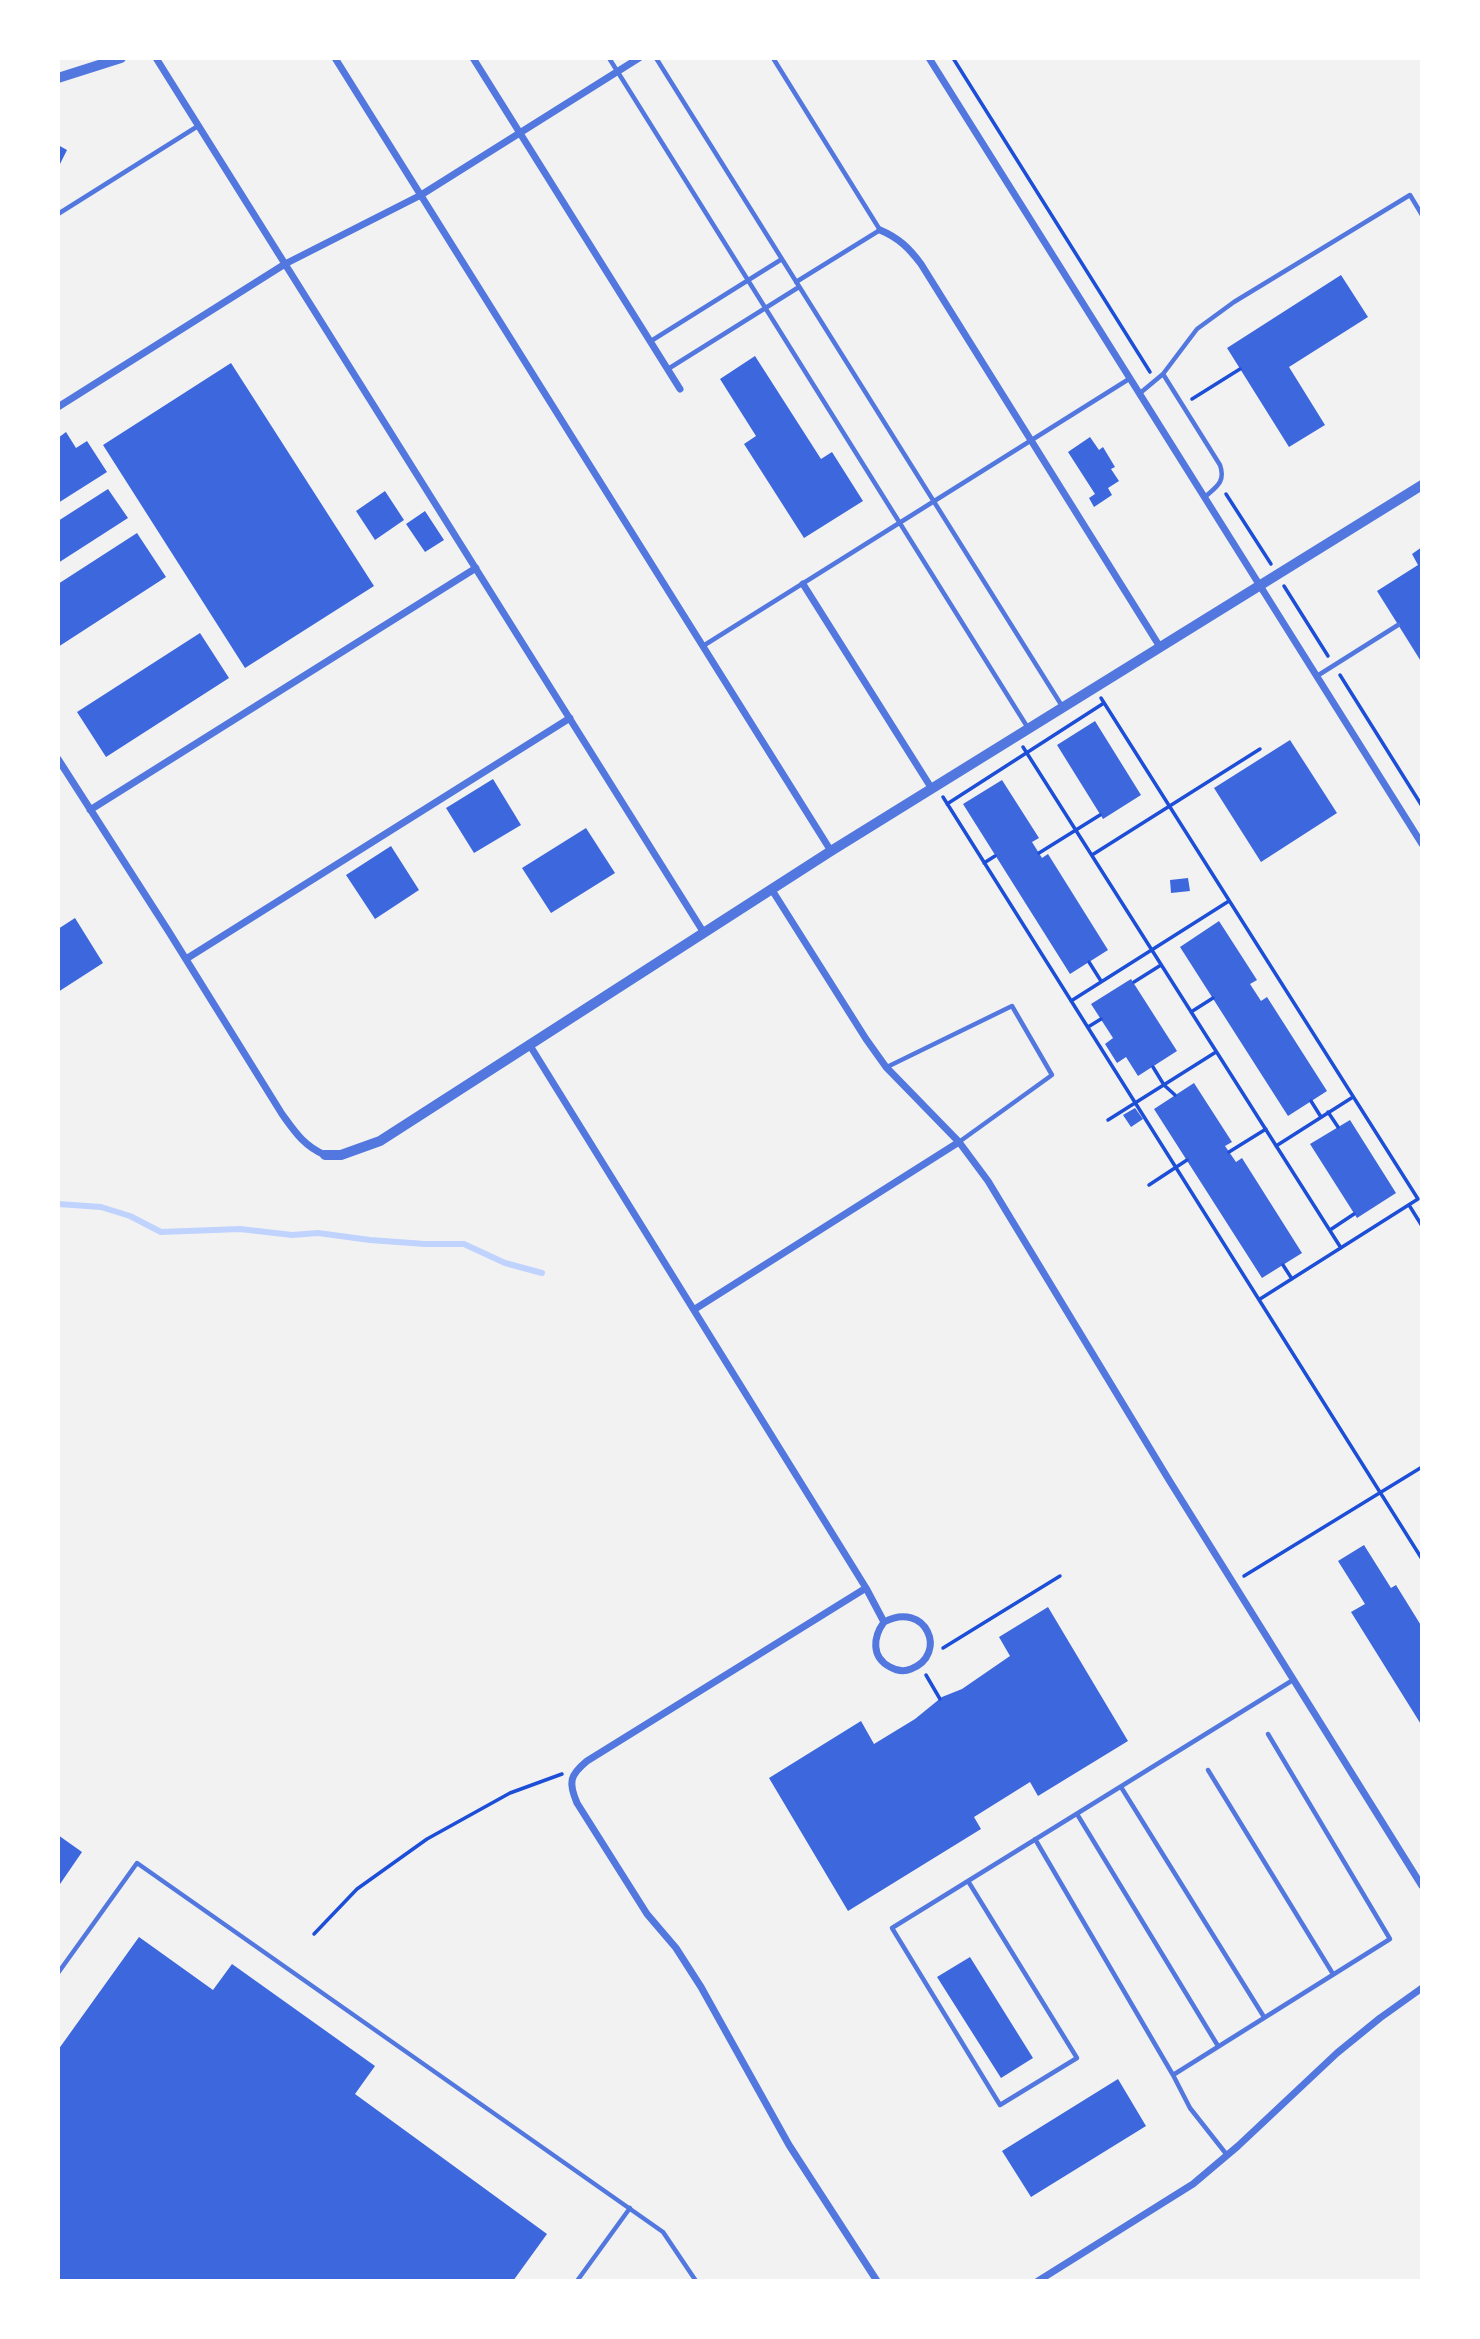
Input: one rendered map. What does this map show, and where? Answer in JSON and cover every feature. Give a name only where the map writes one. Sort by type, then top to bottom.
[{"type":"street","points":[[58,78],[121,58]]},
{"type":"street","points":[[156,58],[704,933]]},
{"type":"street","points":[[335,58],[831,851]]},
{"type":"street","points":[[472,58],[680,389]]},
{"type":"street","points":[[58,407],[285,264],[421,195],[639,58]]},
{"type":"street","points":[[929,58],[1422,844]]},
{"type":"street","points":[[880,230],[896,237],[921,264],[1160,648]]},
{"type":"street","points":[[58,759],[300,1140],[325,1155],[341,1155],[380,1141],[831,851],[1422,485]]},
{"type":"street","points":[[90,810],[476,568]]},
{"type":"street","points":[[803,584],[934,788]]},
{"type":"street","points":[[186,959],[570,718]]},
{"type":"street","points":[[772,890],[866,1040],[886,1067],[959,1142],[988,1181],[1422,1886]]},
{"type":"street","points":[[529,1044],[695,1309],[866,1588],[884,1622]]},
{"type":"street","points":[[695,1309],[959,1142]]},
{"type":"street","points":[[866,1588],[578,1769],[572,1776],[570,1788],[647,1914],[676,1948],[701,1987],[789,2145],[877,2281]]},
{"type":"street","points":[[907,1615],[917,1619],[926,1628],[930,1645],[927,1657],[919,1666],[906,1671],[895,1670],[884,1664],[876,1652],[875,1639],[884,1622],[896,1616],[907,1615]]},
{"type":"street","points":[[1038,2281],[1193,2185],[1228,2156],[1337,2053],[1422,1988]]},
{"type":"lane","points":[[609,58],[1028,728]]},
{"type":"lane","points":[[656,58],[1062,707]]},
{"type":"lane","points":[[668,369],[765,308],[880,230],[773,58]]},
{"type":"lane","points":[[58,214],[199,125]]},
{"type":"lane","points":[[1139,395],[1163,374],[1197,329],[1234,302],[1410,195],[1422,215]]},
{"type":"lane","points":[[650,342],[782,260]]},
{"type":"lane","points":[[1163,374],[1223,473],[1220,484],[1204,498]]},
{"type":"lane","points":[[703,646],[1129,379]]},
{"type":"lane","points":[[1316,676],[1398,625]]},
{"type":"lane","points":[[886,1067],[1012,1006],[1052,1075],[959,1142]]},
{"type":"lane","points":[[968,1881],[1077,2058],[1000,2105],[891,1928],[1294,1680]]},
{"type":"lane","points":[[1173,2075],[1390,1939],[1268,1734]]},
{"type":"lane","points":[[1208,1770],[1333,1974]]},
{"type":"lane","points":[[1121,1787],[1264,2017]]},
{"type":"lane","points":[[1077,1814],[1218,2046]]},
{"type":"lane","points":[[1035,1839],[1190,2108],[1228,2156]]},
{"type":"lane","points":[[58,1973],[137,1863],[630,2207],[663,2232],[696,2281]]},
{"type":"lane","points":[[577,2281],[630,2207]]},
{"type":"path","points":[[1198,410],[1191,398],[1240,369]]},
{"type":"path","points":[[1094,687],[1418,1199],[1259,1299]]},
{"type":"path","points":[[947,804],[1104,703]]},
{"type":"path","points":[[1016,736],[1341,1248]]},
{"type":"path","points":[[1092,855],[1260,749]]},
{"type":"path","points":[[934,788],[947,804],[1422,1559]]},
{"type":"path","points":[[1039,853],[1100,815]]},
{"type":"path","points":[[984,863],[995,856]]},
{"type":"path","points":[[1071,1000],[1229,901]]},
{"type":"path","points":[[1089,962],[1102,981]]},
{"type":"path","points":[[1134,982],[1161,965]]},
{"type":"path","points":[[1191,1012],[1213,998]]},
{"type":"path","points":[[1088,1027],[1101,1018]]},
{"type":"path","points":[[1108,1120],[1216,1051]]},
{"type":"path","points":[[1153,1067],[1164,1085],[1175,1095]]},
{"type":"path","points":[[1276,1146],[1353,1097]]},
{"type":"path","points":[[1311,1101],[1321,1117]]},
{"type":"path","points":[[1328,1112],[1338,1127]]},
{"type":"path","points":[[1229,1152],[1266,1129]]},
{"type":"path","points":[[1149,1185],[1187,1160]]},
{"type":"path","points":[[1409,1205],[1422,1226]]},
{"type":"path","points":[[1330,1230],[1354,1214]]},
{"type":"path","points":[[1283,1265],[1292,1279]]},
{"type":"path","points":[[1234,1583],[1422,1467]]},
{"type":"path","points":[[940,1654],[943,1647],[1060,1576]]},
{"type":"path","points":[[917,1676],[931,1667]]},
{"type":"path","points":[[925,1673],[940,1699]]},
{"type":"path","points":[[314,1934],[357,1889],[427,1839],[510,1793],[578,1769]]},
{"type":"building","points":[[58,145],[67,150],[58,168]]},
{"type":"building","points":[[1341,275],[1368,317],[1289,367],[1325,425],[1289,447],[1227,348]]},
{"type":"building","points":[[755,356],[821,459],[832,452],[863,501],[804,538],[744,444],[756,436],[720,379]]},
{"type":"building","points":[[231,363],[374,586],[245,668],[103,445]]},
{"type":"building","points":[[66,432],[76,448],[87,441],[107,472],[58,503],[58,438]]},
{"type":"building","points":[[1090,437],[1099,450],[1103,447],[1115,467],[1111,469],[1119,481],[1108,488],[1112,495],[1094,507],[1089,498],[1095,494],[1068,452]]},
{"type":"building","points":[[108,489],[128,518],[58,563],[58,521]]},
{"type":"building","points":[[385,491],[404,520],[375,540],[356,511]]},
{"type":"building","points":[[425,511],[444,540],[425,552],[406,524]]},
{"type":"building","points":[[137,533],[166,577],[58,647],[58,584]]},
{"type":"building","points":[[1422,547],[1422,663],[1377,591],[1418,565],[1412,554]]},
{"type":"building","points":[[200,633],[229,678],[106,757],[77,712]]},
{"type":"building","points":[[1095,721],[1141,795],[1103,819],[1057,745]]},
{"type":"building","points":[[1290,740],[1337,813],[1261,862],[1214,788]]},
{"type":"building","points":[[493,779],[521,825],[474,853],[446,808]]},
{"type":"building","points":[[1002,780],[1039,838],[1032,842],[1042,858],[1048,854],[1108,950],[1070,974],[963,804]]},
{"type":"building","points":[[586,828],[615,873],[551,913],[522,868]]},
{"type":"building","points":[[391,846],[419,890],[375,919],[346,875]]},
{"type":"building","points":[[1188,878],[1190,891],[1171,893],[1170,880]]},
{"type":"building","points":[[75,918],[103,963],[58,992],[58,929]]},
{"type":"building","points":[[1219,921],[1257,980],[1250,984],[1261,1001],[1267,997],[1327,1091],[1288,1116],[1180,947]]},
{"type":"building","points":[[1131,979],[1177,1051],[1138,1076],[1126,1057],[1117,1063],[1105,1044],[1113,1038],[1091,1004]]},
{"type":"building","points":[[1194,1083],[1232,1142],[1225,1146],[1236,1162],[1242,1158],[1302,1253],[1262,1278],[1154,1109]]},
{"type":"building","points":[[1135,1108],[1143,1119],[1131,1127],[1123,1115]]},
{"type":"building","points":[[1350,1120],[1396,1193],[1357,1218],[1310,1144]]},
{"type":"building","points":[[1364,1545],[1391,1588],[1396,1585],[1422,1627],[1422,1726],[1351,1612],[1365,1604],[1338,1561]]},
{"type":"building","points":[[1048,1607],[1128,1741],[1038,1796],[1030,1782],[974,1817],[981,1829],[848,1911],[769,1778],[861,1721],[874,1744],[915,1719],[942,1697],[962,1689],[1010,1656],[999,1637]]},
{"type":"building","points":[[58,1835],[82,1852],[58,1887]]},
{"type":"building","points":[[139,1937],[213,1990],[232,1964],[375,2066],[355,2094],[547,2234],[513,2281],[58,2281],[58,2050]]},
{"type":"building","points":[[970,1957],[1033,2058],[1001,2078],[937,1977]]},
{"type":"building","points":[[1118,2079],[1146,2126],[1031,2197],[1002,2151]]},
{"type":"waterway","points":[[58,1204],[101,1207],[130,1216],[161,1232],[240,1229],[292,1235],[318,1233],[425,1244],[464,1244],[505,1263],[542,1273]]}]
